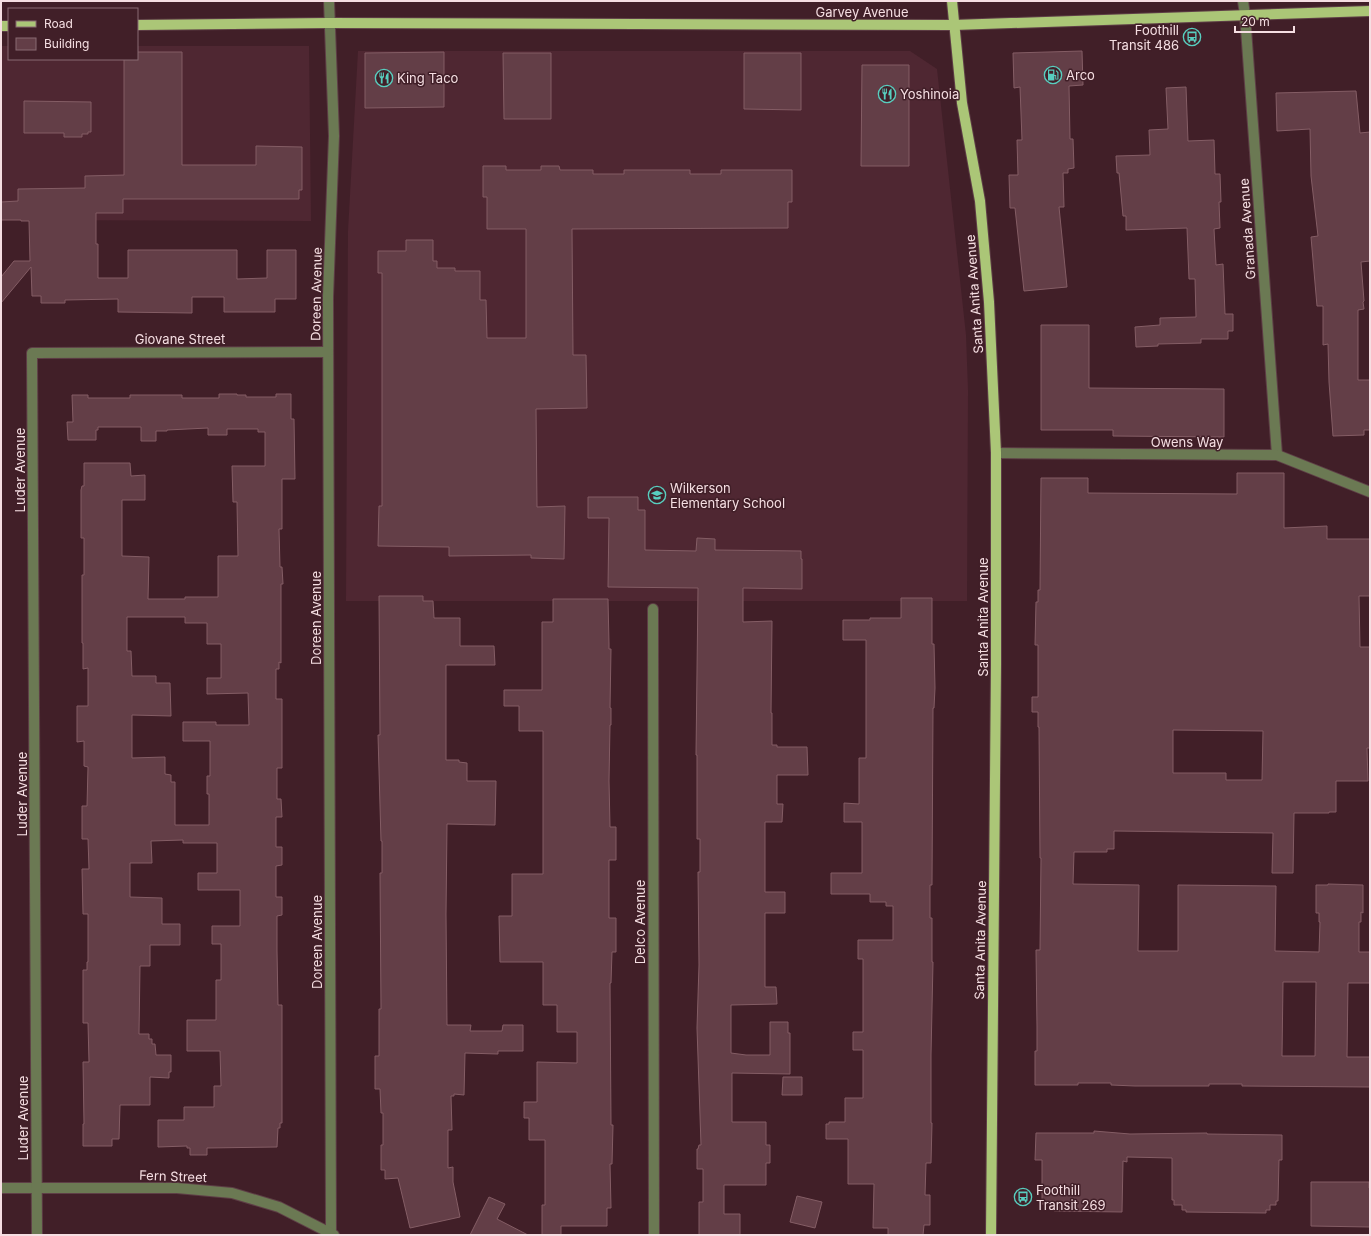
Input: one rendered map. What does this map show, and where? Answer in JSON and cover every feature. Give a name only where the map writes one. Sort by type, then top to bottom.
[{"type":"main road","name":"Santa Anita Avenue","points":[[952,1],[962,103],[980,209],[989,302],[996,453],[996,665],[990,1235]]},
{"type":"main road","name":"Garvey Avenue","points":[[138,25],[329,23],[954,26],[1370,11]]},
{"type":"street","name":"Doreen Avenue","points":[[329,1],[334,136],[328,297],[332,1234]]},
{"type":"street","name":"Granada Avenue","points":[[1243,1],[1277,455]]},
{"type":"street","name":"Giovane Street","points":[[32,353],[328,352]]},
{"type":"street","name":"Luder Avenue","points":[[32,353],[37,1235]]},
{"type":"street","name":"Owens Way","points":[[996,453],[1277,455],[1370,492]]},
{"type":"street","name":"Delco Avenue","points":[[653,609],[654,1235]]},
{"type":"street","name":"Fern Street","points":[[1,1188],[177,1188],[232,1192],[279,1207],[332,1234]]},
{"type":"shaded area","points":[[1,46],[8,46],[8,60],[138,60],[138,46],[309,46],[311,221],[1,220]]},
{"type":"shaded area","name":"Wilkerson Elementary School","points":[[358,51],[910,51],[937,69],[966,335],[968,390],[967,601],[346,601],[348,231]]},
{"type":"building","points":[[1082,51],[1083,85],[1069,86],[1070,139],[1073,139],[1074,168],[1068,169],[1068,173],[1063,173],[1064,207],[1059,207],[1067,287],[1024,291],[1015,208],[1010,208],[1009,175],[1018,175],[1017,140],[1022,140],[1020,87],[1014,88],[1013,53]]},
{"type":"building","points":[[138,52],[182,52],[182,165],[256,165],[256,146],[302,147],[302,190],[299,190],[299,199],[123,199],[123,213],[96,213],[98,278],[128,278],[128,250],[237,250],[237,279],[267,278],[267,250],[296,250],[296,299],[275,299],[275,312],[224,312],[224,297],[192,297],[192,313],[118,312],[118,299],[65,300],[65,303],[41,303],[41,296],[32,296],[31,267],[1,303],[1,277],[14,261],[30,261],[29,221],[1,220],[1,202],[18,201],[18,189],[85,188],[85,176],[124,175],[124,60],[138,60]]},
{"type":"building","points":[[444,52],[444,107],[365,108],[365,53]]},
{"type":"building","points":[[503,53],[551,53],[551,119],[504,119]]},
{"type":"building","points":[[744,53],[801,53],[801,110],[744,109]]},
{"type":"building","points":[[862,65],[909,65],[909,166],[861,166]]},
{"type":"building","points":[[1186,87],[1188,141],[1214,140],[1215,174],[1220,174],[1221,202],[1219,202],[1220,228],[1214,229],[1216,265],[1223,264],[1225,314],[1233,314],[1233,331],[1228,331],[1228,339],[1201,339],[1201,343],[1158,344],[1158,346],[1136,347],[1135,327],[1160,325],[1160,318],[1196,317],[1195,279],[1189,279],[1187,228],[1126,230],[1126,216],[1123,216],[1116,156],[1150,155],[1149,130],[1168,129],[1166,88]]},
{"type":"building","points":[[1356,91],[1360,133],[1370,132],[1370,261],[1361,262],[1364,309],[1358,310],[1358,380],[1370,380],[1370,430],[1364,430],[1364,435],[1333,436],[1328,344],[1323,345],[1323,306],[1317,306],[1311,237],[1318,236],[1311,176],[1310,129],[1277,131],[1276,93]]},
{"type":"building","points":[[24,101],[91,102],[91,132],[88,132],[88,134],[82,134],[82,137],[64,137],[64,133],[24,133]]},
{"type":"building","points":[[483,166],[506,166],[506,170],[541,170],[541,166],[559,166],[560,170],[593,170],[593,174],[624,174],[624,170],[690,170],[690,174],[721,174],[721,170],[792,170],[792,202],[788,202],[788,228],[572,229],[573,355],[586,355],[587,408],[536,409],[537,507],[565,506],[564,559],[531,558],[531,555],[449,556],[449,547],[378,546],[379,506],[382,506],[382,273],[378,273],[378,251],[406,251],[406,240],[433,240],[433,261],[437,261],[437,268],[455,268],[455,271],[480,271],[480,300],[486,300],[487,338],[526,338],[526,229],[487,229],[487,197],[483,197]]},
{"type":"building","points":[[1041,325],[1089,325],[1089,388],[1224,389],[1224,437],[1113,436],[1113,430],[1041,430]]},
{"type":"building","points":[[219,394],[246,395],[246,397],[276,397],[276,394],[291,394],[291,419],[294,419],[295,479],[282,479],[282,529],[279,529],[280,567],[282,567],[283,584],[281,584],[281,663],[279,662],[279,669],[276,669],[276,699],[282,699],[282,768],[277,768],[277,799],[281,799],[282,817],[276,817],[276,847],[282,847],[282,865],[276,866],[276,897],[282,897],[282,915],[277,916],[277,951],[278,1005],[282,1005],[282,1123],[280,1123],[280,1128],[278,1128],[277,1147],[207,1148],[207,1155],[190,1155],[190,1148],[187,1148],[187,1146],[158,1147],[158,1120],[184,1120],[184,1107],[214,1107],[214,1086],[221,1086],[220,1051],[187,1051],[187,1020],[216,1020],[216,980],[221,980],[221,944],[212,944],[212,926],[240,926],[240,890],[198,890],[198,873],[217,873],[217,843],[183,843],[183,840],[151,841],[152,863],[130,863],[130,897],[162,898],[162,924],[180,924],[180,945],[150,945],[150,966],[140,966],[139,1034],[149,1034],[149,1039],[152,1039],[152,1044],[155,1044],[156,1055],[171,1055],[171,1072],[169,1072],[169,1078],[150,1077],[150,1105],[120,1105],[119,1139],[112,1139],[112,1146],[83,1146],[83,1062],[89,1062],[88,1023],[83,1023],[83,970],[87,970],[88,962],[88,914],[83,914],[82,869],[89,869],[88,839],[82,839],[82,806],[87,806],[88,767],[84,766],[84,741],[77,742],[77,706],[88,706],[88,668],[83,669],[82,643],[82,575],[84,575],[84,538],[81,538],[81,490],[82,486],[84,486],[84,463],[130,463],[131,476],[145,475],[145,500],[122,500],[122,556],[149,557],[148,599],[218,597],[218,556],[238,556],[237,502],[233,502],[232,466],[265,466],[265,432],[258,432],[258,429],[227,429],[227,435],[208,435],[208,428],[167,430],[156,431],[156,441],[141,441],[141,427],[98,427],[98,430],[96,430],[96,440],[68,440],[67,422],[73,422],[72,395],[88,395],[88,398],[130,398],[130,395],[182,395],[182,398],[219,398]],"holes":[[[127,617],[185,617],[185,623],[207,623],[207,644],[221,644],[221,678],[207,678],[207,694],[248,693],[249,725],[216,725],[216,722],[183,722],[183,741],[210,741],[210,776],[207,776],[207,794],[209,794],[209,825],[175,825],[175,782],[171,782],[171,775],[165,774],[165,757],[132,758],[132,715],[171,716],[170,683],[156,683],[156,676],[132,676],[131,651],[127,651]]]},
{"type":"building","points":[[1237,473],[1284,473],[1284,528],[1327,526],[1327,539],[1370,539],[1370,596],[1359,596],[1360,647],[1370,647],[1370,748],[1367,748],[1368,781],[1336,781],[1336,812],[1294,813],[1293,873],[1272,873],[1273,833],[1114,831],[1114,849],[1107,849],[1107,852],[1074,852],[1073,884],[1139,885],[1138,951],[1178,951],[1178,885],[1276,886],[1275,951],[1319,952],[1320,922],[1319,913],[1316,913],[1316,885],[1363,885],[1363,913],[1361,912],[1361,922],[1359,922],[1359,952],[1370,952],[1370,983],[1348,983],[1347,1057],[1370,1057],[1370,1087],[1242,1086],[1242,1084],[1209,1084],[1209,1086],[1135,1086],[1111,1085],[1111,1083],[1035,1085],[1035,1051],[1037,1051],[1036,950],[1040,950],[1041,858],[1039,727],[1038,712],[1032,712],[1032,697],[1038,697],[1038,645],[1035,645],[1036,602],[1038,602],[1038,590],[1040,590],[1041,478],[1088,478],[1088,493],[1237,494]],"holes":[[[1173,730],[1263,731],[1262,780],[1226,780],[1226,773],[1173,773]],[[1283,982],[1316,982],[1315,1056],[1282,1056]]]},
{"type":"building","points":[[588,497],[638,497],[638,510],[645,510],[645,550],[696,551],[697,538],[715,539],[715,550],[801,551],[802,589],[743,588],[743,622],[772,621],[772,745],[777,745],[777,747],[807,747],[808,775],[777,775],[777,804],[783,804],[782,822],[765,822],[765,892],[785,892],[785,913],[765,913],[765,987],[776,987],[777,1004],[731,1005],[731,1053],[746,1055],[770,1055],[770,1022],[788,1022],[788,1033],[790,1033],[790,1074],[732,1073],[732,1122],[766,1122],[766,1145],[770,1145],[770,1163],[766,1163],[766,1185],[724,1185],[724,1214],[740,1214],[740,1235],[699,1235],[699,1202],[703,1202],[703,1169],[697,1169],[697,1149],[699,1145],[701,1145],[697,1028],[699,965],[698,872],[700,872],[700,839],[697,839],[696,755],[698,588],[608,587],[609,518],[588,518]]},
{"type":"building","points":[[379,596],[423,596],[423,601],[433,601],[434,618],[460,618],[460,646],[494,646],[495,665],[446,665],[446,760],[459,760],[459,762],[467,763],[467,781],[496,781],[495,825],[447,824],[447,1025],[471,1025],[470,1031],[502,1031],[503,1025],[523,1025],[523,1051],[498,1051],[498,1054],[465,1053],[464,1095],[454,1094],[454,1096],[451,1096],[452,1130],[448,1130],[448,1168],[453,1167],[453,1182],[460,1217],[410,1228],[398,1178],[385,1179],[385,1170],[381,1170],[383,1113],[381,1113],[380,1089],[375,1089],[375,1056],[379,1056],[379,1009],[381,1009],[380,873],[382,873],[382,841],[378,735],[380,735]]},
{"type":"building","points":[[901,598],[932,598],[932,644],[934,644],[935,688],[933,708],[932,885],[930,885],[930,918],[932,918],[933,962],[931,1055],[932,1123],[931,1163],[926,1163],[925,1195],[930,1195],[930,1225],[924,1225],[923,1235],[888,1235],[888,1228],[873,1228],[874,1184],[848,1184],[848,1139],[826,1139],[826,1124],[829,1124],[829,1122],[845,1122],[845,1098],[863,1098],[863,1050],[853,1050],[853,1032],[863,1032],[863,959],[858,959],[858,940],[893,940],[893,906],[886,906],[886,902],[870,902],[870,894],[831,894],[831,873],[862,873],[862,822],[844,822],[844,803],[859,804],[859,758],[866,758],[866,640],[843,640],[843,620],[901,618]]},
{"type":"building","points":[[553,599],[608,599],[609,649],[611,649],[609,781],[610,827],[616,827],[616,860],[609,860],[609,918],[616,918],[616,952],[612,952],[610,983],[611,1125],[613,1125],[612,1164],[610,1164],[611,1208],[607,1208],[607,1226],[561,1226],[561,1235],[542,1235],[542,1205],[545,1205],[545,1140],[529,1140],[529,1118],[524,1118],[524,1102],[537,1102],[537,1062],[577,1063],[577,1032],[557,1032],[557,1005],[543,1005],[543,962],[500,962],[499,916],[512,916],[512,874],[543,874],[543,731],[519,731],[519,706],[504,706],[504,690],[542,690],[542,622],[553,622]]},
{"type":"building","points":[[783,1077],[802,1077],[802,1095],[782,1095]]},
{"type":"building","points":[[1094,1131],[1130,1134],[1207,1133],[1282,1135],[1282,1160],[1279,1160],[1278,1201],[1276,1201],[1276,1205],[1270,1205],[1270,1210],[1266,1210],[1266,1213],[1186,1212],[1186,1210],[1182,1210],[1182,1205],[1174,1205],[1174,1200],[1172,1200],[1172,1158],[1127,1157],[1127,1162],[1123,1161],[1122,1212],[1054,1211],[1054,1209],[1050,1209],[1050,1204],[1042,1204],[1042,1160],[1035,1160],[1036,1133],[1094,1133]]},
{"type":"building","points":[[1311,1182],[1369,1182],[1370,1227],[1311,1226]]},
{"type":"building","points":[[797,1196],[822,1202],[815,1228],[790,1222]]},
{"type":"building","points":[[489,1197],[505,1204],[497,1219],[528,1235],[470,1235]]},
{"type":"place","name":"Foothill Transit 486","points":[[1192,37]]},
{"type":"place","name":"Arco","points":[[1053,75]]},
{"type":"place","name":"King Taco","points":[[384,78]]},
{"type":"place","name":"Yoshinoia","points":[[887,94]]},
{"type":"place","name":"Wilkerson Elementary School","points":[[657,495]]},
{"type":"place","name":"Foothill Transit 269","points":[[1023,1197]]}]
